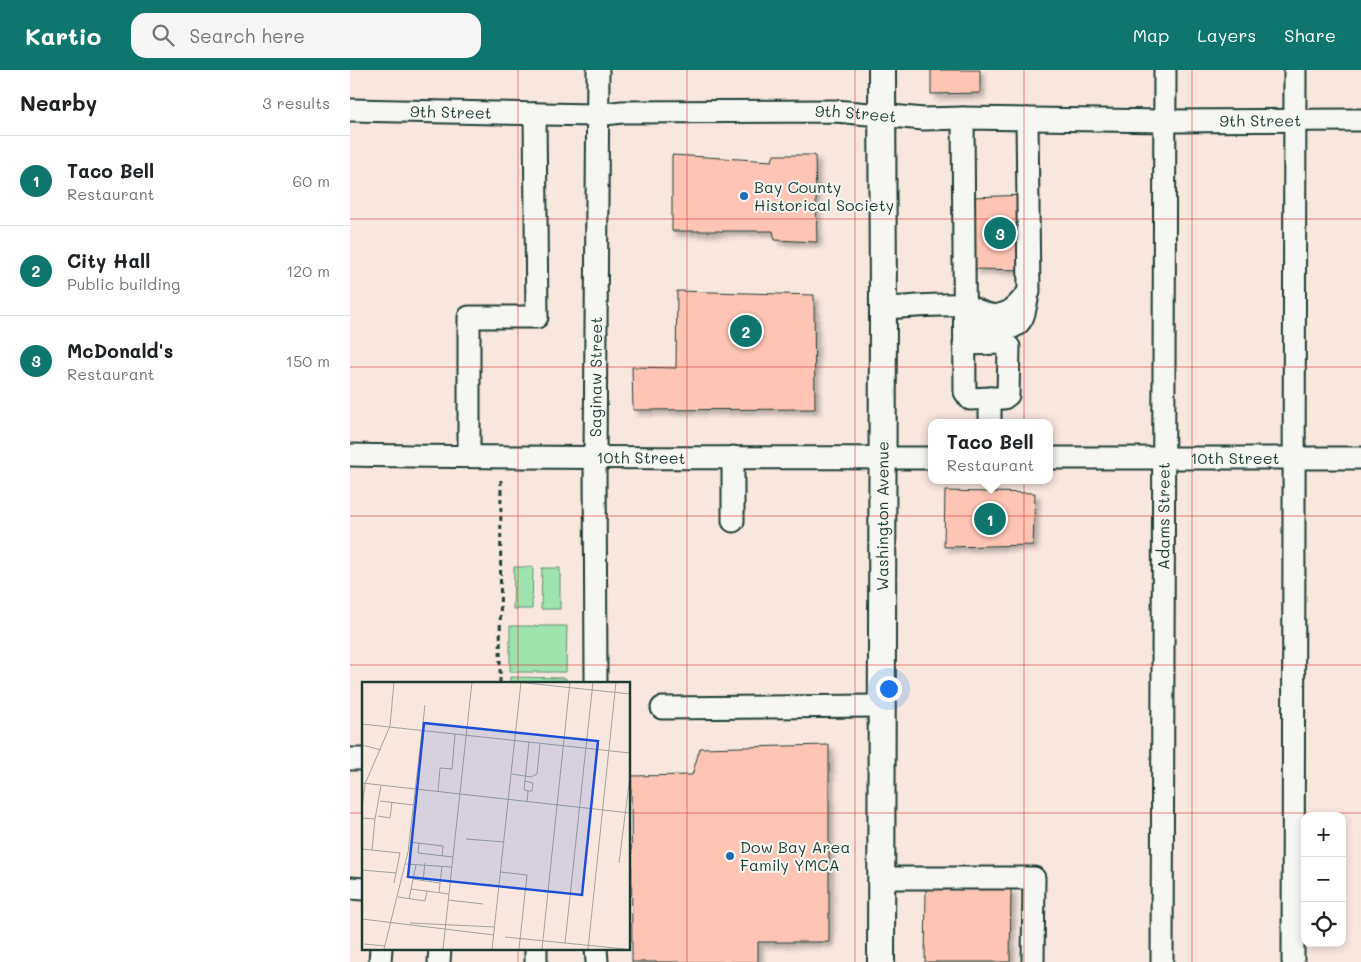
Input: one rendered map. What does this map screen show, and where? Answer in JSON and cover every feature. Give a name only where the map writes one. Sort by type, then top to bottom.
[{"type":"main road","name":"Washington Avenue","points":[[881,962],[882,70]]},
{"type":"street","name":"Saginaw Street","points":[[596,682],[595,458],[598,70]]},
{"type":"street","name":"Adams Street","points":[[1162,962],[1165,70]]},
{"type":"street","points":[[1293,962],[1295,70]]},
{"type":"street","name":"9th Street","points":[[350,110],[597,115],[622,112],[826,111],[924,119],[1361,120]]},
{"type":"street","points":[[469,456],[469,317],[537,317],[535,114]]},
{"type":"street","points":[[963,118],[964,336],[965,392],[970,398],[1004,398],[1008,395],[1009,347],[1004,343],[964,336]]},
{"type":"street","points":[[964,336],[1014,327],[1022,320],[1029,292],[1027,119]]},
{"type":"street","points":[[883,308],[964,305],[991,316],[1008,312],[1016,307],[1029,292]]},
{"type":"street","points":[[990,398],[990,419]]},
{"type":"street","name":"10th Street","points":[[350,455],[595,458],[928,458]]},
{"type":"street","points":[[733,457],[733,521]]},
{"type":"street","name":"10th Street","points":[[1053,458],[1361,458]]},
{"type":"street","points":[[662,708],[882,706]]},
{"type":"street","points":[[881,878],[1034,878],[1033,962]]},
{"type":"path","points":[[500,682],[501,480]]},
{"type":"green space","points":[[514,567],[533,567],[532,609],[513,609]]},
{"type":"green space","points":[[542,568],[560,568],[560,609],[541,609]]},
{"type":"green space","points":[[510,626],[567,626],[566,672],[510,672]]},
{"type":"green space","points":[[510,677],[566,678],[566,682],[510,682]]},
{"type":"building","points":[[931,70],[980,70],[980,93],[931,94]]},
{"type":"building","name":"Bay County Historical Society","points":[[672,155],[772,161],[774,155],[815,155],[817,242],[775,240],[773,231],[672,231]]},
{"type":"building","points":[[1025,195],[1026,270],[975,269],[973,197]]},
{"type":"building","points":[[677,291],[814,295],[815,409],[633,410],[632,367],[676,368]]},
{"type":"building","points":[[945,491],[1035,493],[1033,545],[944,547]]},
{"type":"building","name":"Dow Bay Area Family YMCA","points":[[829,745],[829,942],[758,942],[758,962],[632,962],[631,776],[692,775],[700,748]]},
{"type":"building","points":[[926,888],[1011,889],[1010,962],[925,962]]},
{"type":"place","name":"Bay County Historical Society","points":[[744,196]]},
{"type":"place","name":"McDonald's","points":[[1000,233]]},
{"type":"place","name":"City Hall","points":[[746,331]]},
{"type":"place","name":"Taco Bell","points":[[990,519]]},
{"type":"place","name":"Dow Bay Area Family YMCA","points":[[730,856]]}]
